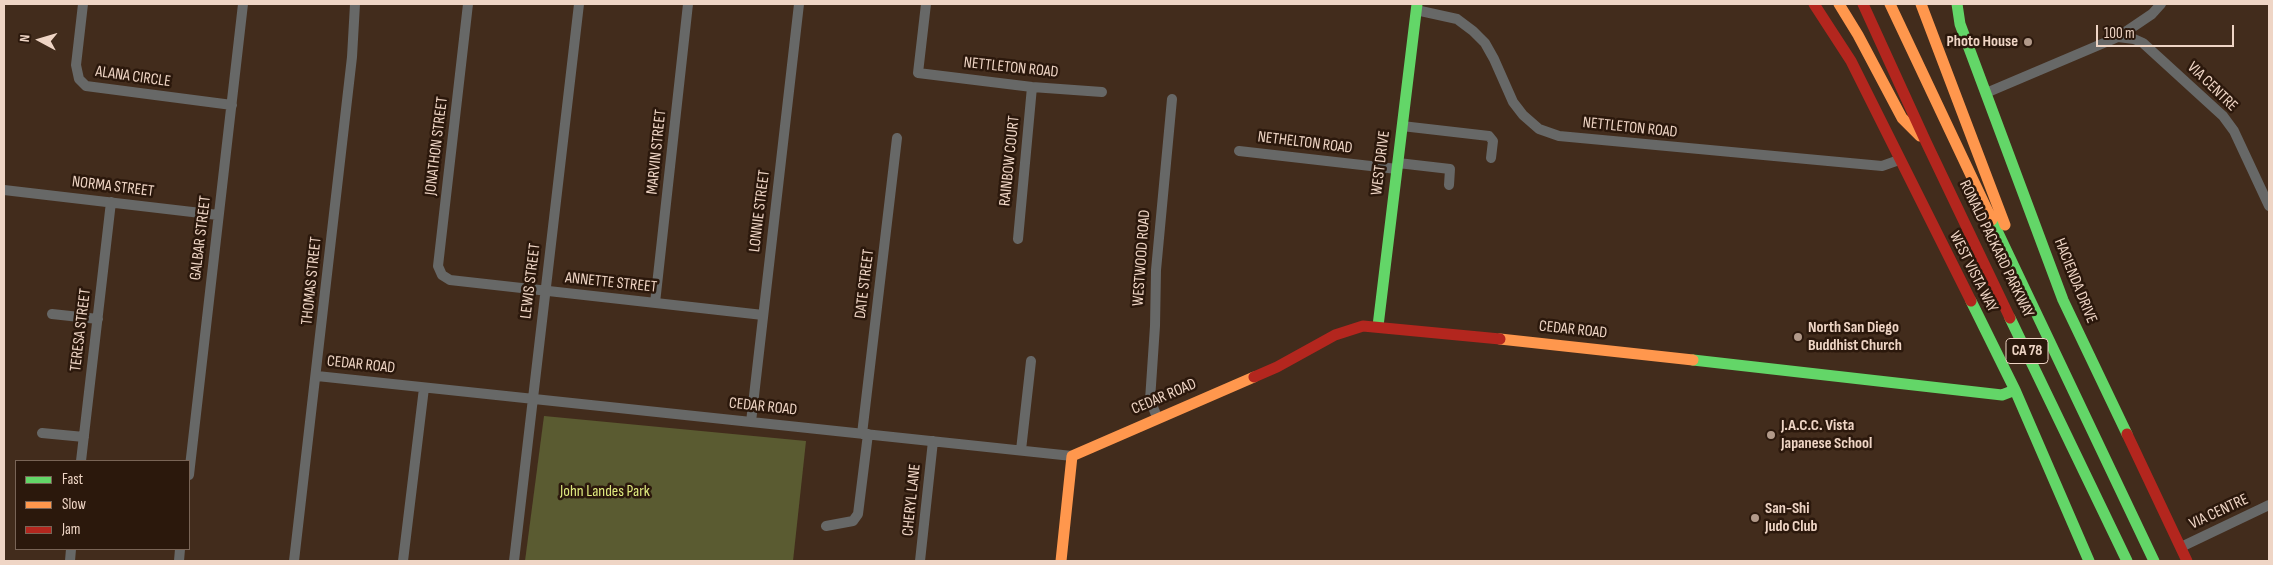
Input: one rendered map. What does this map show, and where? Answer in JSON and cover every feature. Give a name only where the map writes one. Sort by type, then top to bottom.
[{"type":"main road","name":"WEST VISTA WAY","points":[[1814,4],[1851,61],[1898,160],[2015,390],[2089,561]]},
{"type":"main road","points":[[1839,4],[1858,35],[1902,118],[1926,142]]},
{"type":"main road","name":"RONALD PACKARD PARKWAY","points":[[1863,4],[1926,142],[2127,561]]},
{"type":"main road","name":"RONALD PACKARD PARKWAY","points":[[1890,4],[2154,561]]},
{"type":"main road","points":[[1922,4],[2005,223],[2008,256]]},
{"type":"main road","name":"HACIENDA DRIVE","points":[[1957,4],[1960,24],[2063,300],[2188,561]]},
{"type":"main road","name":"WEST DRIVE","points":[[1378,326],[1417,7]]},
{"type":"main road","name":"CEDAR ROAD","points":[[1072,456],[1156,417],[1276,367],[1335,335],[1364,326],[1378,326],[2002,395],[2015,390]]},
{"type":"main road","points":[[1061,561],[1072,456]]},
{"type":"street","name":"ALANA CIRCLE","points":[[83,4],[76,65],[79,79],[86,86],[232,105]]},
{"type":"street","name":"GALBAR STREET","points":[[190,466],[243,4]]},
{"type":"street","name":"THOMAS STREET","points":[[294,561],[317,376],[352,57],[355,4]]},
{"type":"street","name":"JONATHON STREET","points":[[456,281],[442,275],[438,266],[468,4]]},
{"type":"street","name":"LEWIS STREET","points":[[514,561],[579,4]]},
{"type":"street","name":"MARVIN STREET","points":[[655,302],[688,4]]},
{"type":"street","name":"LONNIE STREET","points":[[751,422],[799,4]]},
{"type":"street","name":"NETTLETON ROAD","points":[[926,4],[918,73],[1032,87],[1102,92]]},
{"type":"street","points":[[1986,93],[2118,37],[2152,14],[2161,4]]},
{"type":"street","name":"NETTLETON ROAD","points":[[1417,7],[1457,19],[1473,32],[1485,43],[1494,59],[1512,102],[1522,115],[1539,129],[1559,136],[1882,166],[1898,160]]},
{"type":"street","name":"VIA CENTRE","points":[[2118,37],[2134,39],[2143,43],[2223,116],[2234,131],[2269,206]]},
{"type":"street","name":"RAINBOW COURT","points":[[1018,239],[1032,87]]},
{"type":"street","name":"WESTWOOD ROAD","points":[[1156,417],[1150,400],[1155,326],[1156,270],[1172,100]]},
{"type":"street","points":[[1402,126],[1489,136],[1493,141],[1491,158]]},
{"type":"street","name":"DATE STREET","points":[[826,526],[853,521],[858,514],[897,138]]},
{"type":"street","name":"NETHELTON ROAD","points":[[1239,150],[1398,166],[1450,169],[1449,185]]},
{"type":"street","name":"NORMA STREET","points":[[4,190],[218,215]]},
{"type":"street","name":"TERESA STREET","points":[[81,460],[111,202]]},
{"type":"street","name":"ANNETTE STREET","points":[[456,281],[763,315]]},
{"type":"street","points":[[52,314],[98,319]]},
{"type":"street","points":[[1022,450],[1031,361]]},
{"type":"street","name":"CEDAR ROAD","points":[[317,376],[1072,456]]},
{"type":"street","points":[[403,561],[424,388]]},
{"type":"street","points":[[42,433],[84,437]]},
{"type":"street","name":"CHERYL LANE","points":[[920,561],[933,441]]},
{"type":"street","name":"VIA CENTRE","points":[[2181,547],[2269,505]]},
{"type":"green space","name":"John Landes Park","points":[[544,416],[806,441],[793,561],[525,561]]},
{"type":"traffic: fast","points":[[1378,326],[1417,4]]},
{"type":"traffic: fast","points":[[1957,4],[1960,24],[2063,300],[2127,434]]},
{"type":"traffic: fast","points":[[1992,220],[2154,561]]},
{"type":"traffic: fast","points":[[1971,301],[2015,390],[2089,561]]},
{"type":"traffic: fast","points":[[2010,318],[2127,561]]},
{"type":"traffic: fast","points":[[1693,360],[2002,395],[2015,390]]},
{"type":"traffic: slow","points":[[1839,4],[1858,35],[1902,118],[1920,136]]},
{"type":"traffic: slow","points":[[1890,4],[1992,220]]},
{"type":"traffic: slow","points":[[1921,4],[2005,225]]},
{"type":"traffic: slow","points":[[1500,339],[1693,360]]},
{"type":"traffic: slow","points":[[1061,561],[1072,456],[1254,377]]},
{"type":"traffic: jam","points":[[1814,4],[1851,61],[1971,301]]},
{"type":"traffic: jam","points":[[1863,4],[2010,318]]},
{"type":"traffic: jam","points":[[1254,377],[1277,367],[1335,335],[1363,326],[1500,339]]},
{"type":"traffic: jam","points":[[2127,434],[2187,561]]},
{"type":"place","name":"Photo House","points":[[2028,42]]},
{"type":"place","name":"North San Diego Buddhist Church","points":[[1798,337]]},
{"type":"place","name":"J.A.C.C. Vista Japanese School","points":[[1771,435]]},
{"type":"place","name":"San-Shi Judo Club","points":[[1755,518]]}]
